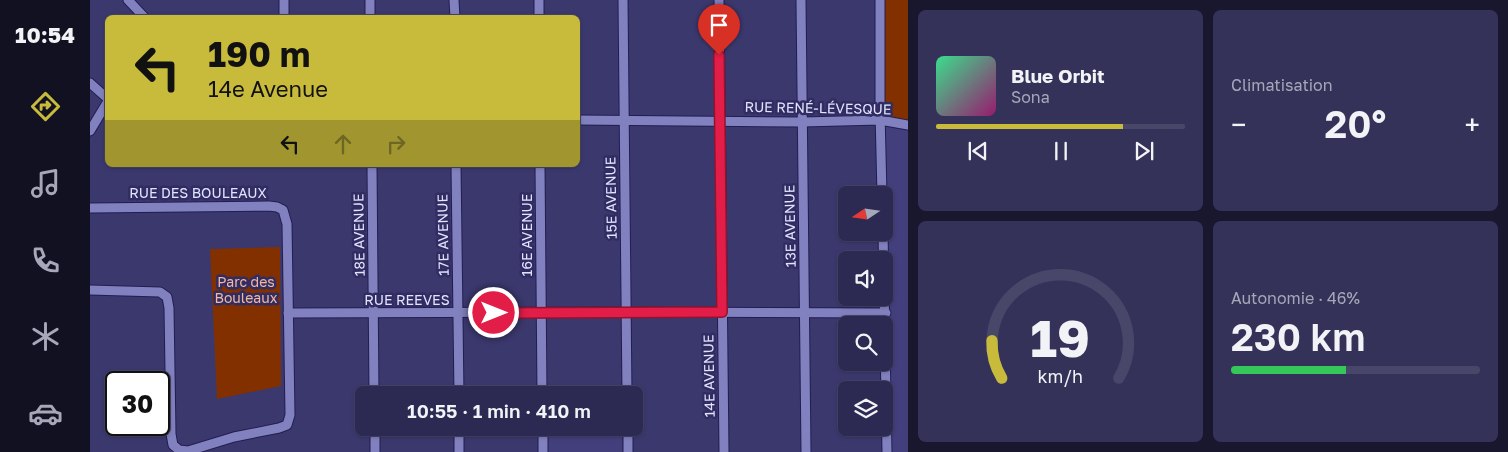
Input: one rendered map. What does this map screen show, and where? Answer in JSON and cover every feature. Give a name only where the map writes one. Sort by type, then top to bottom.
[{"type":"street","points":[[128,0],[142,15]]},
{"type":"street","points":[[284,0],[284,15]]},
{"type":"street","points":[[370,0],[370,15]]},
{"type":"street","points":[[454,0],[455,15]]},
{"type":"street","points":[[539,0],[539,15]]},
{"type":"street","name":"15E AVENUE","points":[[623,0],[628,386]]},
{"type":"street","name":"14E AVENUE","points":[[718,0],[724,452]]},
{"type":"street","name":"13E AVENUE","points":[[801,0],[806,452]]},
{"type":"street","points":[[880,0],[882,186]]},
{"type":"street","points":[[90,82],[105,97]]},
{"type":"street","points":[[90,131],[105,105]]},
{"type":"street","name":"RUE RENÉ-LÉVESQUE","points":[[580,120],[802,122],[880,120],[908,125]]},
{"type":"street","name":"18E AVENUE","points":[[372,167],[374,386]]},
{"type":"street","name":"17E AVENUE","points":[[456,167],[458,386]]},
{"type":"street","name":"16E AVENUE","points":[[540,167],[542,386]]},
{"type":"street","name":"RUE DES BOULEAUX","points":[[90,208],[269,206],[283,210],[286,224],[290,415],[287,425],[234,437],[188,451],[179,450],[174,445],[171,434],[169,308],[166,297],[160,292],[90,290]]},
{"type":"street","points":[[883,241],[887,452]]},
{"type":"street","name":"RUE REEVES","points":[[288,314],[886,313]]},
{"type":"street","points":[[374,436],[375,452]]},
{"type":"street","points":[[459,436],[459,452]]},
{"type":"street","points":[[543,436],[543,452]]},
{"type":"street","points":[[628,436],[628,452]]},
{"type":"shaded area","points":[[880,120],[908,125],[908,452],[885,452],[885,436],[893,436],[893,381],[885,381],[885,371],[893,371],[893,316],[884,316],[884,306],[893,306],[893,251],[884,251],[884,241],[893,241],[893,186],[884,186]]},
{"type":"shaded area","points":[[545,436],[622,436],[622,452],[545,452]]},
{"type":"green space","points":[[880,0],[908,0],[908,125],[880,120]]},
{"type":"green space","name":"Parc des Bouleaux","points":[[280,247],[281,386],[217,399],[210,249]]},
{"type":"route","points":[[494,313],[722,312],[719,55]]}]
